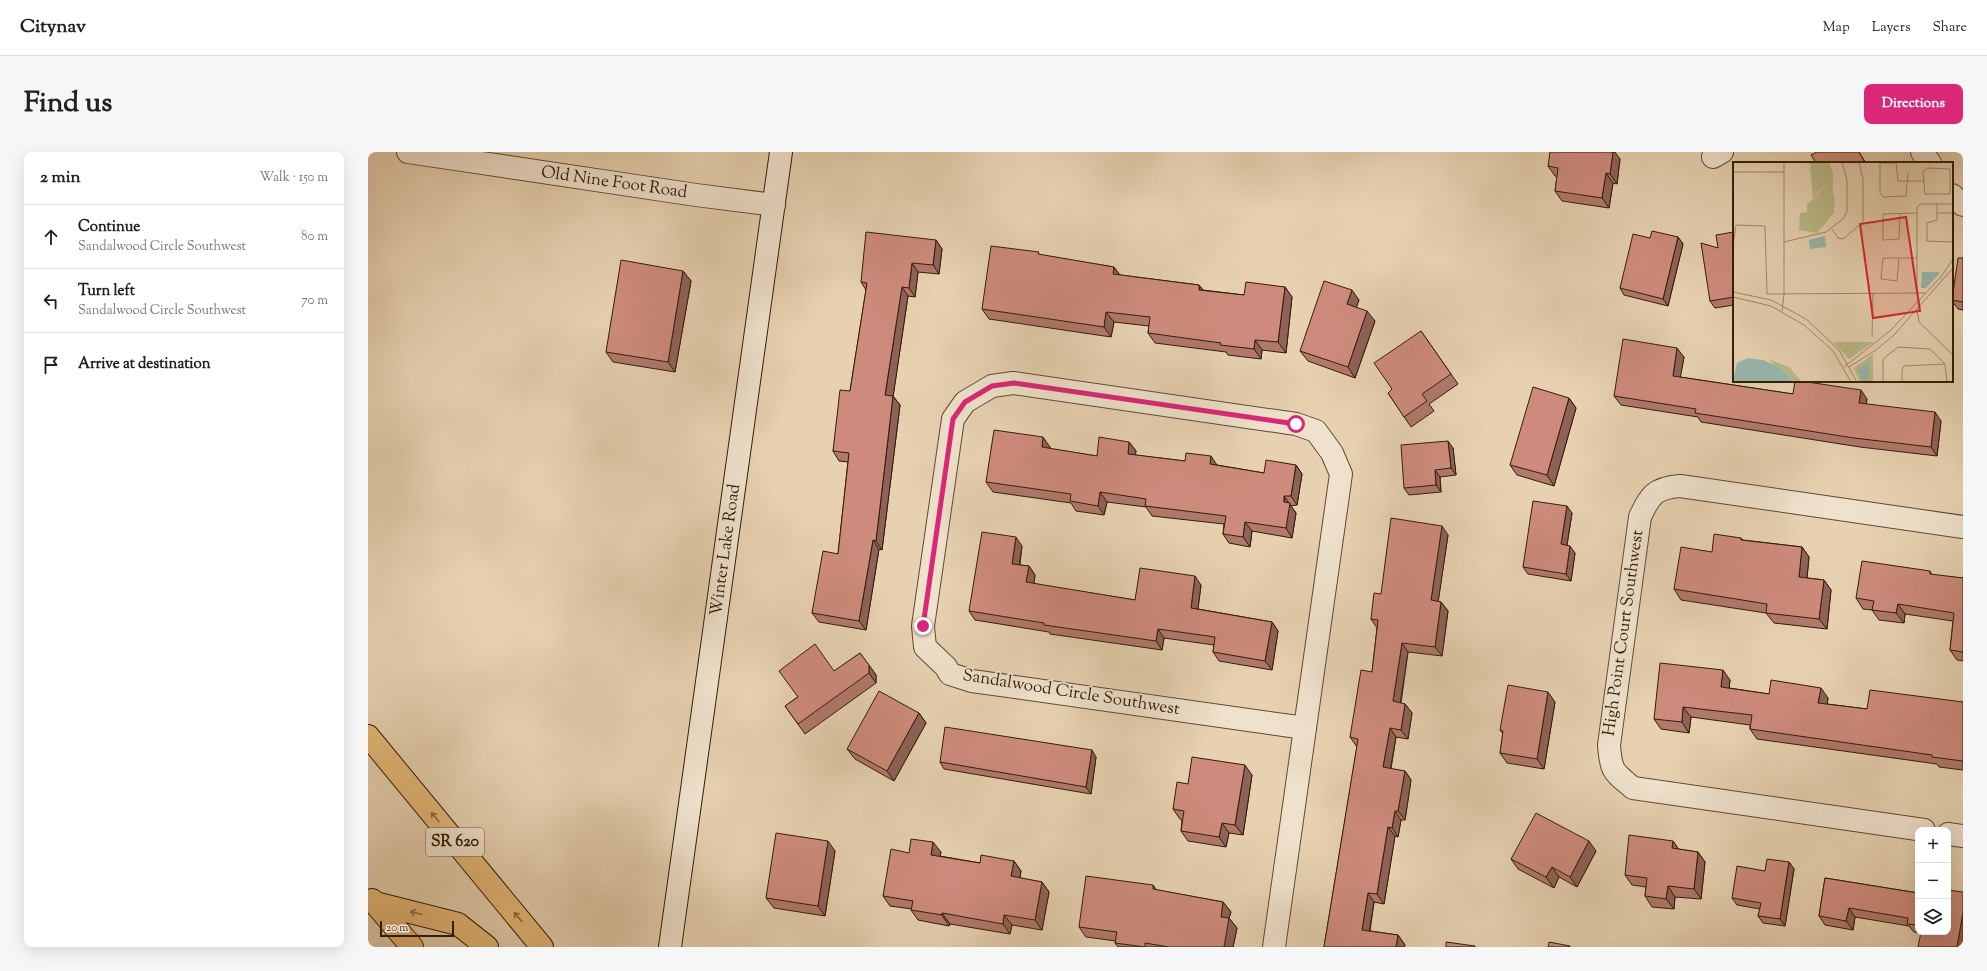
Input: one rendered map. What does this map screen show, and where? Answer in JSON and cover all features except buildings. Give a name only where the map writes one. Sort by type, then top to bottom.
[{"type":"main road","name":"SR 620","points":[[368,736],[542,947]]},
{"type":"main road","points":[[370,900],[412,947]]},
{"type":"main road","points":[[370,900],[458,924],[487,947]]},
{"type":"street","name":"Old Nine Foot Road","points":[[408,152],[688,194],[774,205]]},
{"type":"street","name":"Winter Lake Road","points":[[670,947],[781,152]]},
{"type":"street","points":[[1922,152],[1929,162]]},
{"type":"street","points":[[1953,196],[1963,204]]},
{"type":"street","name":"Sandalwood Circle Southwest","points":[[1274,947],[1341,474],[1332,453],[1316,431],[1296,424],[1014,383],[992,386],[965,402],[953,419],[923,626],[925,647],[946,667],[950,674],[972,681],[1305,728]]},
{"type":"street","name":"High Point Court Southwest","points":[[1915,829],[1633,788],[1614,772],[1611,765],[1610,737],[1640,517],[1648,498],[1666,487],[1680,486],[1963,527]]},
{"type":"street","points":[[1951,834],[1963,836]]},
{"type":"route","points":[[923,626],[953,419],[965,402],[992,386],[1014,383],[1296,424]]}]
